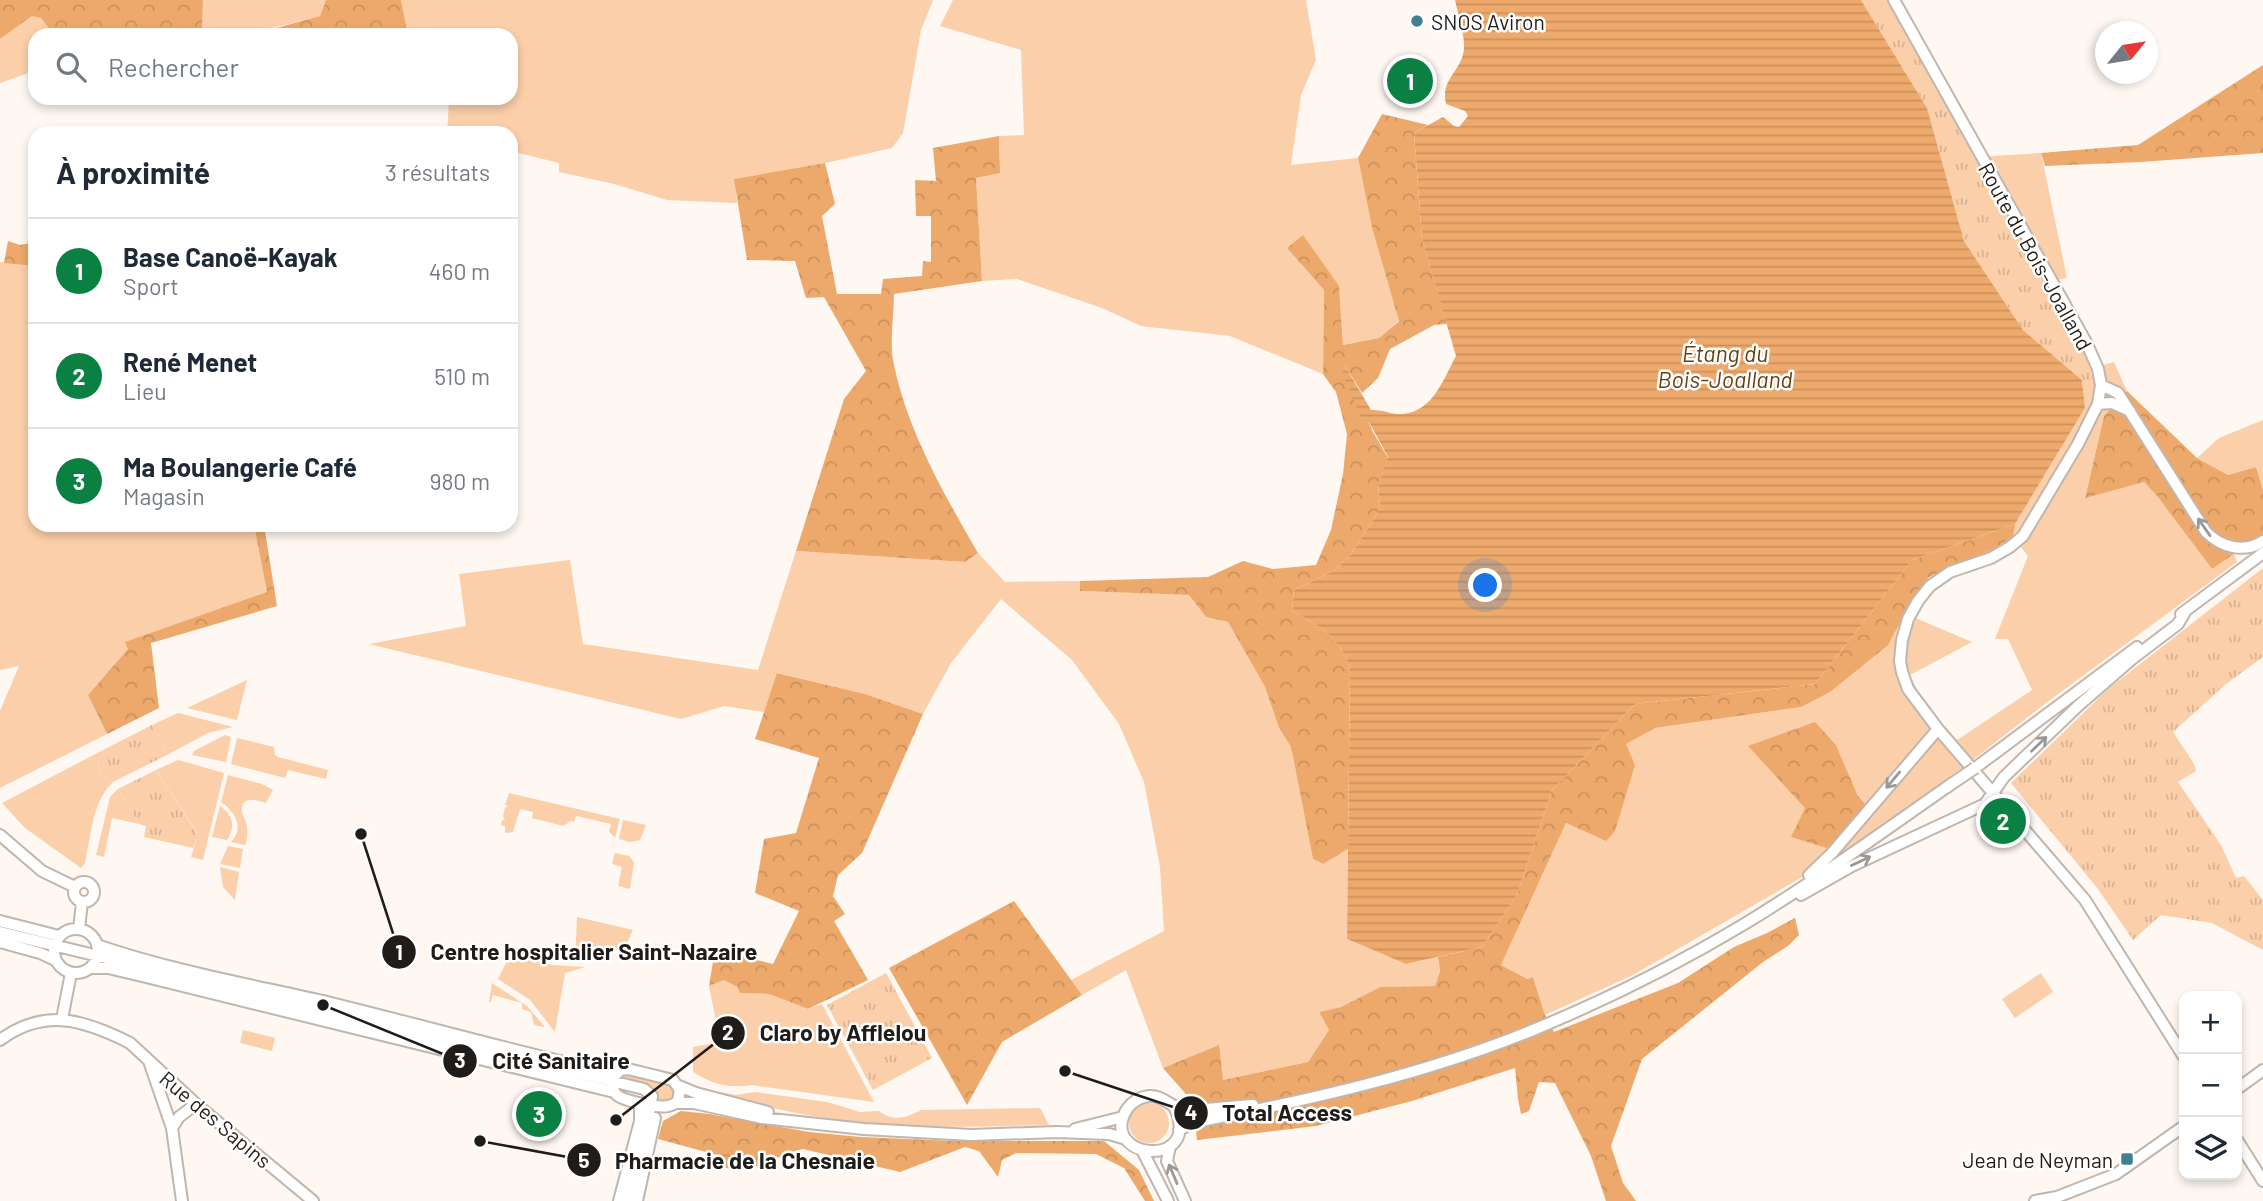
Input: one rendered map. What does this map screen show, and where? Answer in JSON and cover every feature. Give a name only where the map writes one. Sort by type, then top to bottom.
[{"type":"main road","name":"Route du Bois-Joalland","points":[[1894,0],[2087,344],[2098,369],[2101,385],[2098,404],[2078,444],[2023,536],[1991,558],[1940,577],[1918,601],[1908,619],[1902,640],[1902,672],[1908,689],[1938,729],[2085,900],[2182,1054]]},
{"type":"main road","points":[[2101,385],[2118,393],[2132,412],[2213,538],[2222,544],[2242,548],[2263,541]]},
{"type":"main road","points":[[2098,404],[2112,403],[2132,412]]},
{"type":"main road","points":[[1179,1130],[1192,1123],[1392,1079],[1532,1031],[1654,974],[1779,902],[1947,787],[2263,553]]},
{"type":"main road","points":[[1779,902],[1794,899],[1852,866],[1985,803],[2004,777],[2078,706],[2132,659],[2178,624],[2185,612]]},
{"type":"main road","points":[[1779,902],[1788,890],[1811,874],[1832,853],[1938,729]]},
{"type":"main road","points":[[0,835],[40,869],[75,887]]},
{"type":"main road","points":[[75,887],[83,882],[93,887],[92,899],[82,902]]},
{"type":"main road","points":[[75,887],[75,896],[82,902]]},
{"type":"main road","points":[[79,929],[82,902]]},
{"type":"main road","points":[[0,921],[54,942]]},
{"type":"main road","points":[[54,942],[72,929],[91,934],[97,951],[90,968]]},
{"type":"main road","points":[[0,932],[151,961],[611,1073],[622,1099],[654,1106],[667,1107],[676,1103],[694,1102],[762,1118],[864,1129],[971,1135],[1057,1132],[1109,1134],[1126,1139]]},
{"type":"main road","points":[[0,942],[40,953],[55,960],[71,973],[90,968],[108,968],[615,1082],[649,1092],[654,1106],[637,1201]]},
{"type":"main road","points":[[54,942],[55,960]]},
{"type":"main road","points":[[0,1040],[17,1029],[62,1019],[71,973]]},
{"type":"main road","name":"Rue des Sapins","points":[[62,1019],[89,1025],[130,1043],[195,1104],[313,1201]]},
{"type":"main road","points":[[149,1061],[172,1128],[182,1201]]},
{"type":"main road","points":[[615,1082],[628,1069],[668,1078],[679,1086],[797,1122]]},
{"type":"main road","points":[[2242,1085],[2263,1070]]},
{"type":"main road","points":[[157,1084],[166,1076]]},
{"type":"main road","points":[[676,1103],[680,1095],[679,1086]]},
{"type":"main road","points":[[1170,1146],[1157,1153],[1143,1152],[1133,1147],[1126,1139],[1123,1117],[1135,1100],[1156,1096],[1166,1099],[1174,1107],[1179,1118],[1179,1130],[1170,1146],[1167,1161],[1185,1201]]},
{"type":"main road","points":[[1174,1107],[1189,1109],[1300,1101]]},
{"type":"main road","points":[[619,1201],[640,1121],[638,1102]]},
{"type":"main road","points":[[172,1128],[179,1117],[195,1104]]},
{"type":"main road","points":[[629,1201],[654,1106]]},
{"type":"main road","points":[[1057,1132],[1123,1117]]},
{"type":"main road","points":[[2035,1201],[2057,1196],[2116,1174],[2179,1129]]},
{"type":"main road","points":[[2242,1147],[2263,1181]]},
{"type":"main road","points":[[1143,1152],[1168,1201]]},
{"type":"green space","points":[[0,0],[203,0],[202,28],[49,28],[41,18],[32,16],[0,39]]},
{"type":"green space","points":[[203,0],[326,0],[320,16],[290,24],[271,28],[202,28]]},
{"type":"green space","points":[[326,0],[401,0],[407,28],[276,28],[320,16]]},
{"type":"green space","points":[[401,0],[933,0],[921,30],[903,133],[892,148],[735,179],[737,203],[667,200],[614,184],[559,172],[559,163],[518,153],[518,126],[447,126],[449,105],[518,105],[518,28],[407,28]]},
{"type":"green space","points":[[953,0],[1306,0],[1316,60],[1301,95],[1291,165],[1358,158],[1372,228],[1399,320],[1379,338],[1343,345],[1339,286],[1287,248],[1324,290],[1323,374],[1230,336],[1141,326],[1102,308],[1017,279],[982,281],[976,178],[1000,173],[999,136],[1024,135],[1021,50],[940,26]]},
{"type":"green space","points":[[1861,0],[1891,0],[2092,364],[2091,392],[2085,408],[2082,380],[2023,330],[1964,241],[1927,108]]},
{"type":"green space","points":[[32,16],[41,17],[49,28],[28,28],[28,73],[0,83],[0,39]]},
{"type":"green space","points":[[2263,65],[2263,153],[2045,166],[2041,153],[2138,145]]},
{"type":"green space","points":[[1382,114],[1428,125],[1414,133],[1422,239],[1447,324],[1434,325],[1390,349],[1378,378],[1362,393],[1344,364],[1373,432],[1388,458],[1378,484],[1380,509],[1351,554],[1335,570],[1294,590],[1292,611],[1335,640],[1350,669],[1348,849],[1323,864],[1313,859],[1291,747],[1279,728],[1265,687],[1228,622],[1206,617],[1189,595],[1080,591],[1080,581],[1208,577],[1243,561],[1273,569],[1316,565],[1331,530],[1343,474],[1347,434],[1336,392],[1323,374],[1324,290],[1287,248],[1303,235],[1339,286],[1343,345],[1379,338],[1399,321],[1372,228],[1358,158]]},
{"type":"green space","points":[[999,136],[1000,173],[976,178],[982,281],[894,294],[892,330],[894,365],[908,414],[940,485],[978,553],[965,562],[796,551],[844,399],[866,371],[824,297],[806,298],[795,261],[747,260],[734,179],[825,163],[835,204],[822,216],[837,294],[881,294],[883,279],[922,276],[923,261],[931,262],[931,216],[916,216],[915,180],[936,181],[933,148]]},
{"type":"green space","points":[[2041,153],[2067,278],[2047,282],[1976,157]]},
{"type":"green space","points":[[8,241],[20,245],[28,243],[28,265],[4,263]]},
{"type":"green space","points":[[0,262],[28,265],[28,532],[255,532],[267,592],[126,642],[129,648],[88,695],[107,734],[0,788],[0,711],[19,666],[0,670]]},
{"type":"green space","points":[[2114,362],[2127,391],[2104,416],[2085,497],[2144,482],[2212,569],[2234,554],[2237,562],[1960,770],[1842,854],[1633,975],[1545,1015],[1533,977],[1529,979],[1501,965],[1566,823],[1606,841],[1635,765],[1625,744],[1655,728],[1801,707],[1906,614],[1972,642],[1910,675],[1923,702],[1957,740],[2032,690],[2008,639],[1995,639],[2028,556],[2013,537],[2015,524],[2085,408],[2091,392],[2092,364]],"holes":[[[1836,745],[1858,796],[1792,837]]]},
{"type":"green space","points":[[2127,391],[2197,458],[2228,475],[2256,467],[2263,490],[2263,534],[2212,569],[2144,482],[2085,498],[2104,416]]},
{"type":"green space","points":[[2263,420],[2263,490],[2256,467],[2228,475],[2197,458],[2219,438]]},
{"type":"green space","points":[[2015,524],[2013,537],[1992,550],[1929,577],[1912,600],[1888,645],[1830,692],[1801,707],[1655,728],[1626,744],[1635,765],[1615,831],[1606,841],[1566,823],[1501,965],[1528,979],[1533,977],[1545,1015],[1554,1032],[1678,983],[1734,947],[1795,918],[1799,935],[1642,1059],[1611,1146],[1623,1183],[1636,1201],[1606,1201],[1591,1156],[1555,1083],[1539,1082],[1529,1111],[1521,1114],[1515,1068],[1412,1101],[1316,1126],[1197,1140],[1193,1102],[1163,1068],[1219,1045],[1223,1080],[1308,1062],[1329,1030],[1319,1012],[1341,1007],[1380,987],[1435,986],[1440,971],[1438,957],[1482,947],[1517,895],[1552,790],[1635,704],[1815,684],[1912,560]]},
{"type":"green space","points":[[255,532],[265,532],[277,606],[151,643],[159,708],[107,734],[88,695],[128,649],[125,642],[267,592]]},
{"type":"green space","points":[[796,551],[964,562],[978,553],[1005,582],[1080,581],[1081,591],[1189,595],[1206,617],[1228,622],[1265,687],[1279,728],[1291,747],[1313,859],[1323,864],[1348,849],[1347,939],[1406,964],[1438,957],[1440,971],[1435,986],[1380,987],[1341,1007],[1319,1012],[1329,1030],[1308,1062],[1223,1080],[1218,1046],[1163,1068],[1126,970],[1082,995],[1071,980],[1164,931],[1160,867],[1144,782],[1119,724],[1072,660],[1001,599],[951,663],[923,714],[865,694],[778,673],[764,712],[724,706],[681,719],[369,644],[466,626],[459,574],[570,560],[583,644],[758,670]]},
{"type":"green space","points":[[2263,568],[2263,657],[2226,684],[2173,732],[2196,771],[2178,782],[2221,845],[2236,878],[2244,876],[2263,900],[2263,950],[2212,923],[2161,915],[2133,940],[2098,889],[2011,783],[2108,689]]},
{"type":"green space","points":[[777,673],[865,694],[923,714],[862,853],[838,875],[833,896],[845,914],[834,921],[868,980],[808,1009],[769,994],[740,993],[737,987],[724,980],[709,986],[715,950],[773,964],[799,911],[755,893],[764,839],[796,833],[819,758],[755,739]]},
{"type":"green space","points":[[247,680],[237,720],[187,708]]},
{"type":"green space","points":[[178,713],[233,727],[208,733],[167,755],[152,725]]},
{"type":"green space","points":[[1815,722],[1836,745],[1858,796],[1871,811],[1840,852],[1791,837],[1805,808],[1748,746]]},
{"type":"green space","points":[[152,725],[167,755],[113,782],[101,776],[98,763],[105,749]]},
{"type":"green space","points":[[225,735],[231,737],[226,762],[192,755],[194,751]]},
{"type":"green space","points":[[237,738],[274,747],[278,757],[328,770],[326,779],[288,770],[285,778],[231,764]]},
{"type":"green space","points":[[105,749],[98,763],[101,776],[113,782],[96,809],[85,863],[81,868],[25,828],[2,803]]},
{"type":"green space","points":[[178,760],[224,773],[203,860],[191,857],[198,834],[156,770]]},
{"type":"green space","points":[[156,770],[198,835],[193,848],[144,837],[146,826],[139,824],[118,789]]},
{"type":"green space","points":[[228,775],[262,784],[273,790],[266,803],[250,800],[244,803],[242,812],[247,832],[245,845],[231,842],[238,825],[234,815],[221,802]]},
{"type":"green space","points":[[118,789],[139,824],[112,818],[104,857],[96,855],[110,797]]},
{"type":"green space","points":[[509,793],[620,819],[615,838],[609,831],[611,824],[576,816],[574,822],[563,826],[532,818],[533,812],[520,809],[513,832],[505,833],[505,826],[501,825],[502,820],[505,820],[503,816],[508,806],[505,805]]},
{"type":"green space","points":[[220,806],[228,813],[232,822],[232,830],[227,840],[212,837]]},
{"type":"green space","points":[[623,820],[646,825],[640,840],[630,842],[619,839]]},
{"type":"green space","points":[[228,846],[243,849],[240,868],[220,864]]},
{"type":"green space","points":[[615,853],[629,856],[634,862],[630,889],[618,886],[622,867],[612,864]]},
{"type":"green space","points":[[220,867],[239,872],[235,900],[223,887]]},
{"type":"green space","points":[[1014,901],[1082,995],[1002,1042],[967,1105],[889,968]]},
{"type":"green space","points":[[577,917],[633,930],[627,943],[593,959],[575,962]]},
{"type":"green space","points":[[512,951],[552,965],[585,967],[565,973],[555,1032],[530,1000],[498,979]]},
{"type":"green space","points":[[886,973],[932,1058],[873,1090],[827,1005]]},
{"type":"green space","points":[[2041,973],[2053,992],[2015,1018],[2002,999]]},
{"type":"green space","points":[[724,980],[737,987],[740,993],[769,994],[808,1009],[822,1004],[874,1102],[752,1085],[728,1086],[707,1080],[693,1072],[693,1047],[720,1042],[709,986]]},
{"type":"green space","points":[[492,983],[527,1006],[545,1027],[534,1025],[531,1012],[522,1009],[522,1003],[493,995],[489,1002]]},
{"type":"green space","points":[[243,1030],[275,1038],[272,1051],[240,1043]]},
{"type":"green space","points":[[628,1074],[666,1082],[672,1085],[674,1095],[666,1102],[658,1101],[654,1090],[618,1080]]},
{"type":"green space","points":[[703,1089],[736,1095],[755,1092],[827,1102],[860,1112],[879,1111],[894,1118],[905,1117],[921,1110],[1040,1108],[1049,1125],[928,1126],[837,1120],[794,1113],[702,1091]]},
{"type":"green space","points":[[1149,1103],[1163,1109],[1169,1123],[1163,1137],[1149,1143],[1135,1137],[1129,1123],[1135,1109]]},
{"type":"green space","points":[[681,1111],[809,1132],[861,1137],[954,1141],[1104,1141],[1139,1170],[1154,1201],[1145,1201],[1124,1168],[1096,1154],[1016,1153],[1002,1160],[998,1177],[979,1151],[965,1147],[900,1172],[803,1149],[751,1168],[730,1168],[716,1165],[717,1155],[658,1139],[663,1121]]},
{"type":"water","name":"Étang du Bois-Joalland","points":[[1455,0],[1861,0],[1927,108],[1964,241],[2023,330],[2082,380],[2085,408],[2015,524],[1912,560],[1815,684],[1635,704],[1552,790],[1517,895],[1482,947],[1406,964],[1347,939],[1350,669],[1335,640],[1292,611],[1294,590],[1335,570],[1351,554],[1380,509],[1378,484],[1388,457],[1369,422],[1361,418],[1339,364],[1344,364],[1371,410],[1403,414],[1413,412],[1430,401],[1456,356],[1422,239],[1414,133],[1443,117],[1459,127],[1468,116],[1465,111],[1446,104],[1446,88],[1460,63],[1464,49]]},
{"type":"place","name":"SNOS Aviron","points":[[1417,21]]},
{"type":"place","name":"Base Canoë-Kayak","points":[[1410,81]]},
{"type":"place","name":"René Menet","points":[[2003,821]]},
{"type":"place","name":"Centre hospitalier Saint-Nazaire","points":[[361,834]]},
{"type":"place","name":"Cité Sanitaire","points":[[323,1005]]},
{"type":"place","name":"Total Access","points":[[1065,1071]]},
{"type":"place","name":"Ma Boulangerie Café","points":[[539,1114]]},
{"type":"place","name":"Claro by Afflelou","points":[[616,1120]]},
{"type":"place","name":"Pharmacie de la Chesnaie","points":[[480,1141]]},
{"type":"place","name":"Jean de Neyman","points":[[2127,1159]]}]
